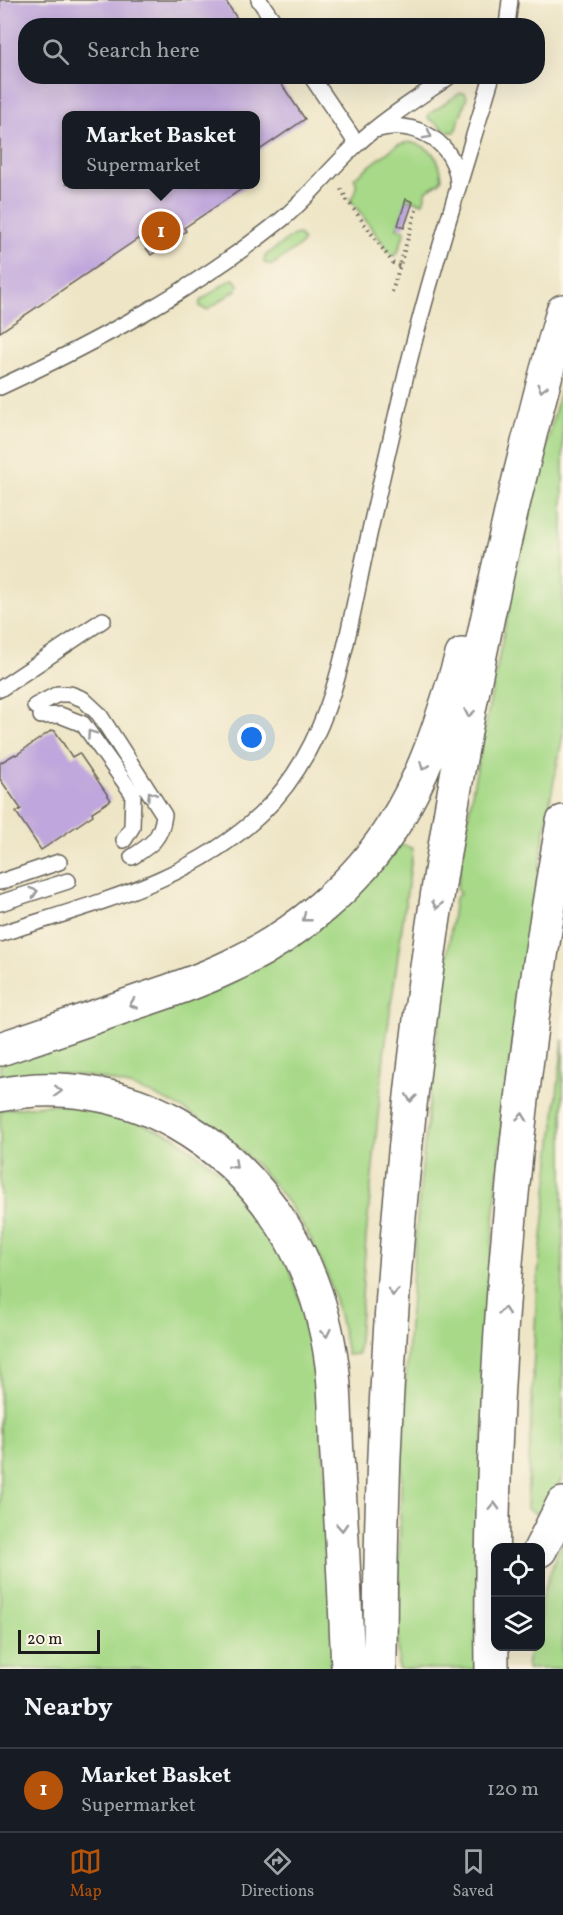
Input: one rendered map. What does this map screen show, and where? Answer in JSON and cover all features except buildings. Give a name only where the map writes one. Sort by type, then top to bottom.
[{"type":"highway","points":[[380,1669],[380,1544],[396,1244],[430,944],[463,745],[501,559],[526,450],[563,311]]},
{"type":"highway","points":[[0,1049],[174,990],[232,966],[286,934],[357,872],[393,825],[408,799],[432,746],[526,450]]},
{"type":"highway","points":[[492,1669],[493,1536],[497,1434],[510,1233],[532,1031],[563,822]]},
{"type":"highway","points":[[0,1095],[52,1091],[100,1095],[147,1109],[170,1120],[210,1144],[242,1172],[276,1213],[291,1237],[314,1286],[332,1365],[348,1669]]},
{"type":"highway","points":[[544,1543],[563,1504]]},
{"type":"highway","points":[[511,1669],[513,1651]]},
{"type":"lane","points":[[260,0],[272,18]]},
{"type":"lane","points":[[508,18],[510,0]]},
{"type":"lane","points":[[316,84],[357,144]]},
{"type":"lane","points":[[0,387],[111,333],[238,252],[283,218],[372,131],[439,84]]},
{"type":"lane","points":[[0,934],[121,894],[176,873],[200,861],[243,830],[263,812],[298,769],[321,729],[336,682],[430,282],[490,84]]},
{"type":"lane","points":[[372,131],[401,126],[430,135],[449,155],[457,174],[458,190]]},
{"type":"lane","points":[[0,689],[103,620]]},
{"type":"lane","points":[[124,840],[132,827],[133,794],[83,724],[60,715],[38,711],[58,694],[70,694],[83,699],[99,714],[164,815],[162,830],[151,844],[132,857]]},
{"type":"lane","points":[[0,882],[59,862]]},
{"type":"lane","points":[[0,903],[68,881]]},
{"type":"path","points":[[340,189],[393,263],[400,266]]},
{"type":"path","points":[[392,292],[417,207]]},
{"type":"green space","points":[[460,93],[465,93],[467,97],[455,132],[449,132],[428,118],[429,114]]},
{"type":"green space","points":[[409,142],[423,146],[433,154],[439,164],[442,178],[439,183],[427,190],[423,203],[407,199],[397,228],[405,231],[398,252],[394,256],[350,199],[356,189],[354,178],[397,145]]},
{"type":"green space","points":[[299,234],[303,240],[301,245],[272,265],[264,263],[265,256],[294,235]]},
{"type":"green space","points":[[234,279],[238,285],[236,290],[207,310],[200,307],[200,301]]},
{"type":"green space","points":[[563,379],[563,735],[548,811],[504,1104],[490,1267],[476,1669],[398,1669],[401,1473],[408,1342],[424,1147],[443,991],[455,898],[460,894],[457,889],[473,788],[516,571]]},
{"type":"green space","points":[[402,844],[413,849],[384,1055],[366,1238],[358,1354],[347,1355],[338,1308],[322,1263],[301,1223],[275,1186],[244,1153],[210,1125],[171,1103],[130,1086],[86,1076],[40,1073],[0,1080],[0,1064],[356,895]]},
{"type":"green space","points":[[563,1039],[563,1477],[538,1515],[527,1509],[537,1285]]},
{"type":"green space","points":[[55,1104],[111,1111],[173,1136],[231,1179],[281,1244],[315,1342],[340,1669],[0,1669],[0,1110]]},
{"type":"green space","points":[[563,1537],[563,1669],[527,1669],[529,1651],[545,1651],[545,1588]]},
{"type":"place","name":"Market Basket","points":[[161,231]]}]
